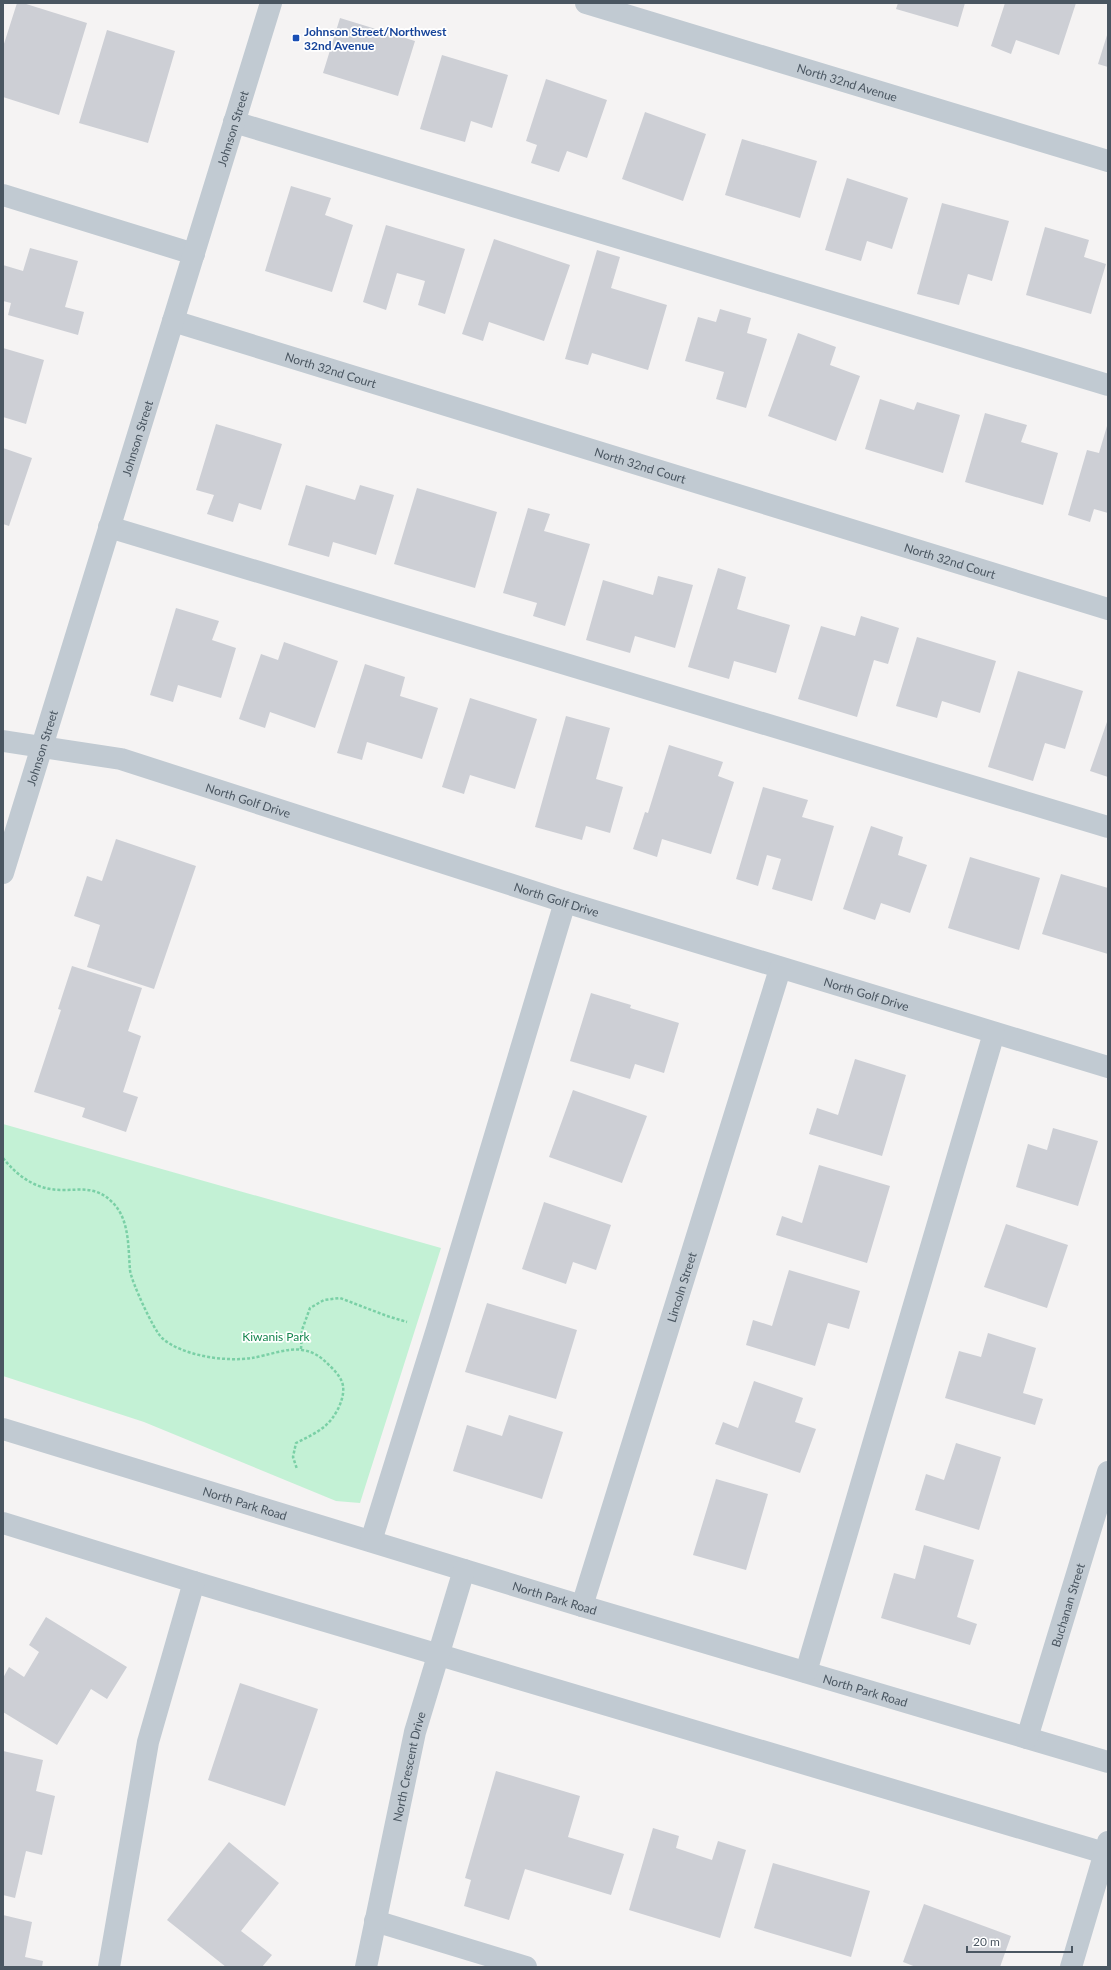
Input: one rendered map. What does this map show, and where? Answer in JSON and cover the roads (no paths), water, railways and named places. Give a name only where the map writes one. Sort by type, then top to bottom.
[{"type":"street","name":"Johnson Street","points":[[3,873],[271,3]]},
{"type":"street","name":"North 32nd Avenue","points":[[586,3],[1108,161]]},
{"type":"street","points":[[234,122],[1108,385]]},
{"type":"street","points":[[3,195],[194,254]]},
{"type":"street","name":"North 32nd Court","points":[[173,321],[1108,609]]},
{"type":"street","points":[[109,527],[1108,827]]},
{"type":"street","name":"North Golf Drive","points":[[3,741],[121,759],[565,902],[780,969],[1108,1067]]},
{"type":"street","points":[[371,1541],[437,1329],[565,902]]},
{"type":"street","name":"Lincoln Street","points":[[582,1606],[780,969]]},
{"type":"street","points":[[806,1672],[994,1033]]},
{"type":"street","name":"North Park Road","points":[[3,1429],[582,1606],[1108,1762]]},
{"type":"street","name":"Buchanan Street","points":[[1027,1738],[1108,1472]]},
{"type":"street","points":[[3,1523],[194,1582],[440,1655],[1107,1850],[1070,1967]]},
{"type":"street","name":"North Crescent Drive","points":[[366,1967],[415,1732],[440,1655],[464,1570]]},
{"type":"street","points":[[109,1967],[148,1742],[194,1582]]},
{"type":"street","points":[[375,1921],[526,1967]]},
{"type":"place","name":"Johnson Street/Northwest 32nd Avenue","points":[[296,38]]},
{"type":"park label","name":"Kiwanis Park","points":[[276,1336]]}]
